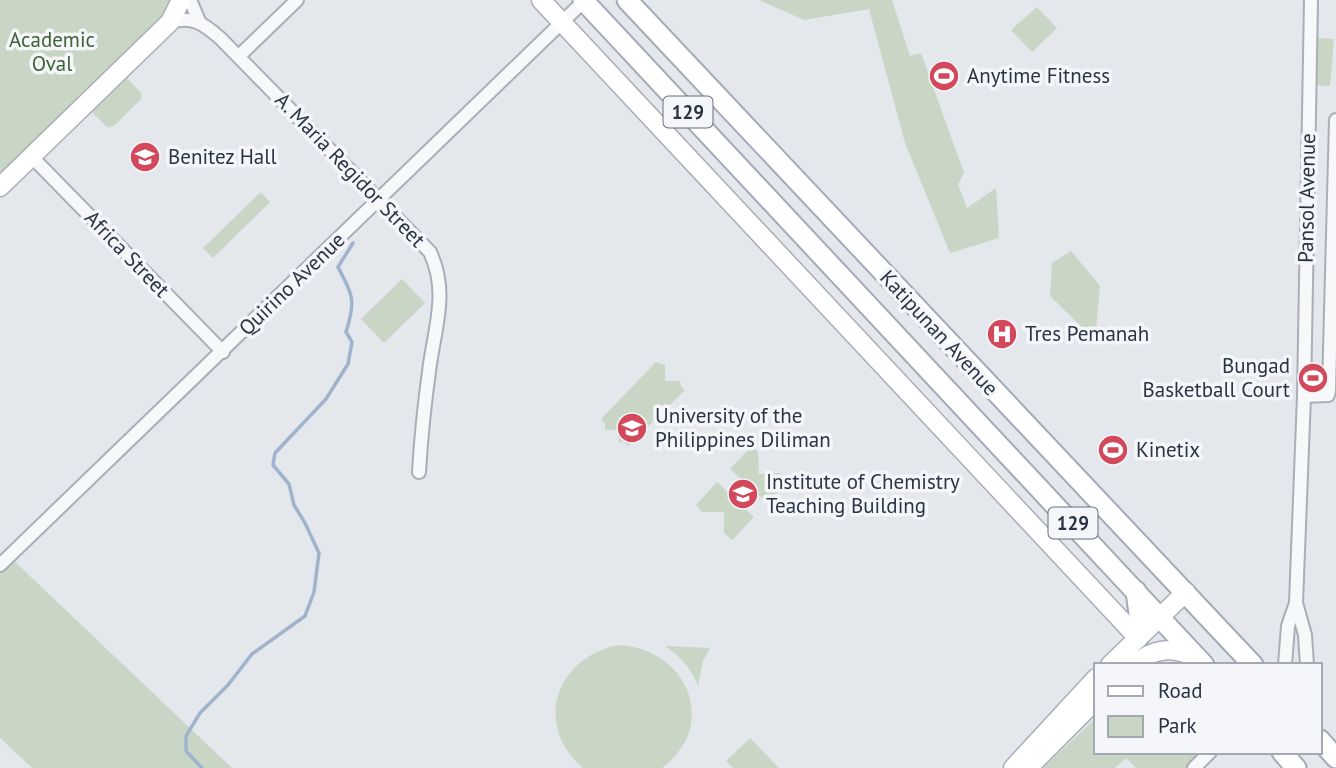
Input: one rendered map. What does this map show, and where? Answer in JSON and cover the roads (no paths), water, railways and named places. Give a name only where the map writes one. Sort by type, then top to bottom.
[{"type":"main road","name":"Katipunan Avenue","points":[[627,0],[1251,663]]},
{"type":"main road","name":"Katipunan Avenue","points":[[584,1],[1201,661]]},
{"type":"main road","points":[[795,226],[819,205]]},
{"type":"main road","points":[[1009,455],[1024,447],[1035,435]]},
{"type":"main road","points":[[1136,591],[1138,638]]},
{"type":"main road","points":[[1164,621],[1177,608],[1183,607],[1190,611],[1236,663]]},
{"type":"main road","points":[[1322,742],[1336,758]]},
{"type":"main road","points":[[1284,754],[1296,768]]},
{"type":"main road","points":[[1318,754],[1330,768]]},
{"type":"street","points":[[0,187],[170,22],[181,0]]},
{"type":"street","name":"A. Maria Regidor Street","points":[[190,0],[199,21],[239,56],[430,252],[436,265],[441,302],[428,382],[419,472]]},
{"type":"street","points":[[239,56],[297,0]]},
{"type":"street","points":[[541,0],[1138,638]]},
{"type":"street","name":"Pansol Avenue","points":[[1285,663],[1288,626],[1296,603],[1304,396],[1311,0]]},
{"type":"street","name":"Quirino Avenue","points":[[0,565],[584,1]]},
{"type":"street","points":[[170,22],[188,19],[199,21]]},
{"type":"street","name":"Pansol Avenue","points":[[1304,396],[1332,400],[1336,120]]},
{"type":"street","name":"Africa Street","points":[[31,156],[222,352]]},
{"type":"street","points":[[1112,663],[1138,638],[1164,621],[1186,592]]},
{"type":"street","name":"Pansol Avenue","points":[[1296,603],[1305,635],[1307,663]]},
{"type":"street","points":[[1138,663],[1160,651],[1177,649],[1201,661]]},
{"type":"street","points":[[1013,768],[1094,680]]},
{"type":"street","points":[[1028,768],[1094,702]]},
{"type":"street","points":[[1194,768],[1208,754]]},
{"type":"waterway","points":[[202,768],[186,751],[186,736],[200,713],[228,685],[252,654],[305,616],[314,592],[319,553],[294,505],[289,484],[273,465],[275,453],[326,399],[348,364],[352,342],[346,332],[352,305],[347,285],[338,267],[353,243]]},
{"type":"place","name":"Anytime Fitness","points":[[944,76]]},
{"type":"place","name":"Benitez Hall","points":[[145,157]]},
{"type":"place","name":"Tres Pemanah","points":[[1002,334]]},
{"type":"place","name":"Bungad Basketball Court","points":[[1313,378]]},
{"type":"place","name":"University of the Philippines Diliman","points":[[632,428]]},
{"type":"place","name":"Kinetix","points":[[1113,450]]},
{"type":"place","name":"Institute of Chemistry Teaching Building","points":[[743,494]]},
{"type":"park label","name":"Academic Oval","points":[[52,52]]}]
